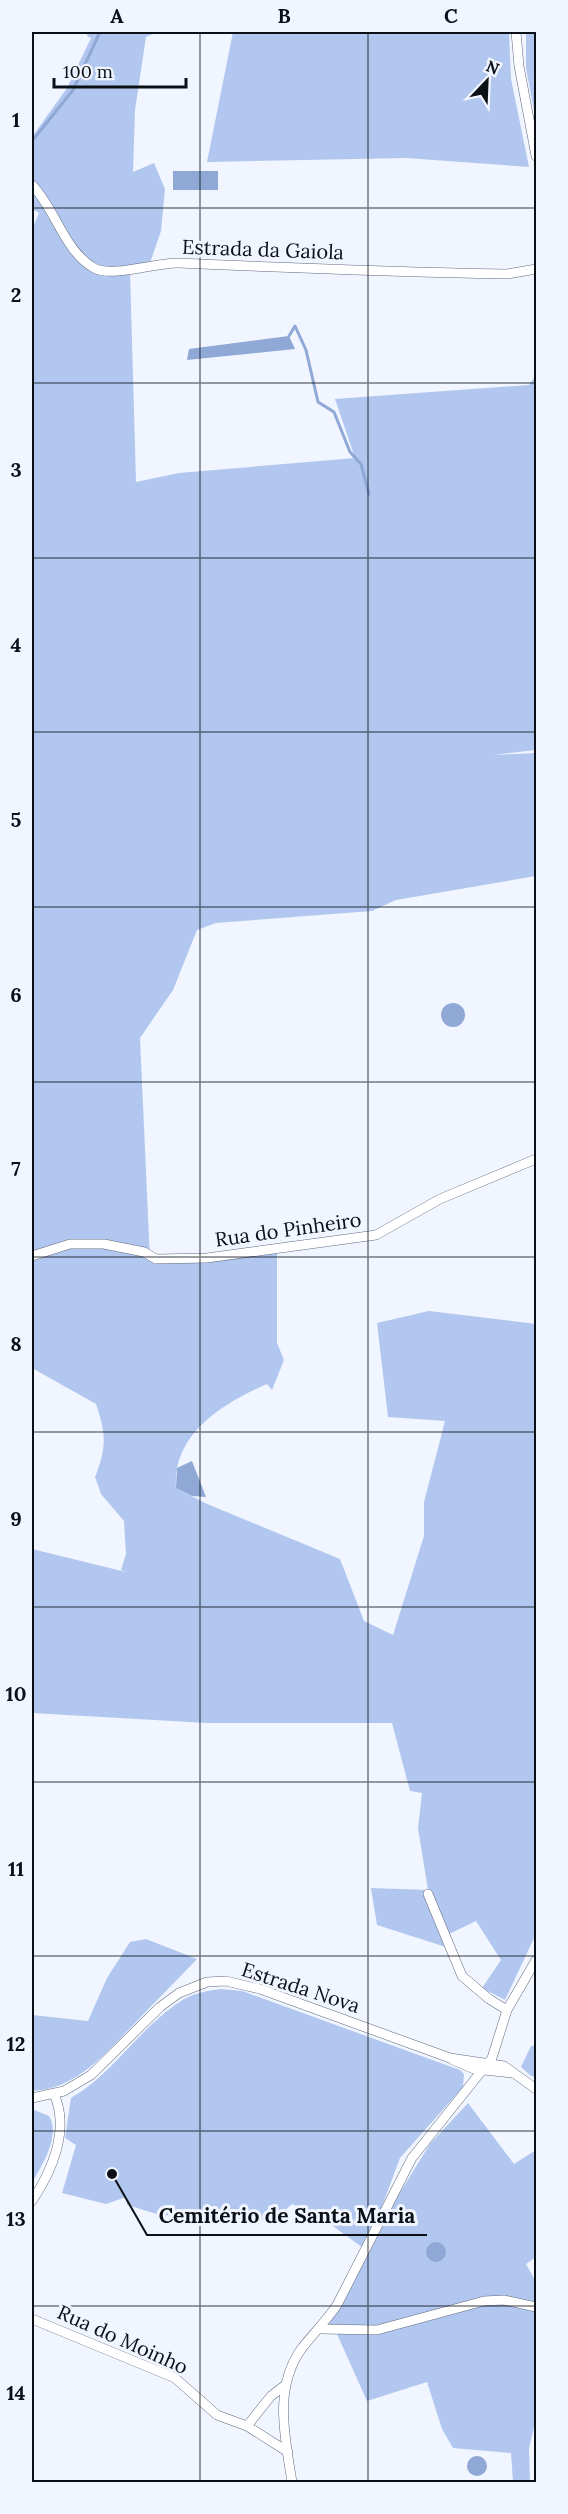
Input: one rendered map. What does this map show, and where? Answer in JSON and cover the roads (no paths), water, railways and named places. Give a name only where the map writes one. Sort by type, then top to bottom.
[{"type":"street","points":[[516,32],[519,66],[537,156]]},
{"type":"street","name":"Estrada da Gaiola","points":[[32,184],[43,197],[72,246],[94,268],[106,271],[165,262],[323,270],[507,274],[537,269]]},
{"type":"street","name":"Rua do Pinheiro","points":[[32,1256],[70,1244],[104,1244],[144,1252],[156,1259],[207,1258],[376,1235],[440,1199],[537,1159]]},
{"type":"street","points":[[428,1894],[462,1976],[489,1999],[507,2010]]},
{"type":"street","points":[[292,2482],[283,2413],[284,2386],[289,2369],[303,2348],[321,2329],[370,2243],[412,2158],[431,2131],[486,2067],[507,2010],[537,1960]]},
{"type":"street","name":"Estrada Nova","points":[[32,2098],[54,2094],[75,2086],[99,2069],[160,2007],[179,1993],[197,1985],[216,1981],[236,1982],[260,1989],[450,2058],[463,2066],[486,2067],[517,2074],[537,2089]]},
{"type":"street","points":[[32,2201],[52,2165],[57,2145],[61,2118],[54,2094]]},
{"type":"street","points":[[321,2329],[377,2330],[484,2301],[504,2300],[537,2307]]},
{"type":"street","name":"Rua do Moinho","points":[[32,2319],[175,2378],[217,2415],[247,2426],[288,2452]]},
{"type":"street","points":[[247,2426],[271,2396],[284,2386]]},
{"type":"waterway","points":[[32,141],[73,90],[100,32]]},
{"type":"waterway","points":[[289,336],[295,326],[306,350],[318,402],[334,412],[350,452],[361,464],[369,494]]},
{"type":"place","name":"Cemitério de Santa Maria","points":[[112,2174]]}]
